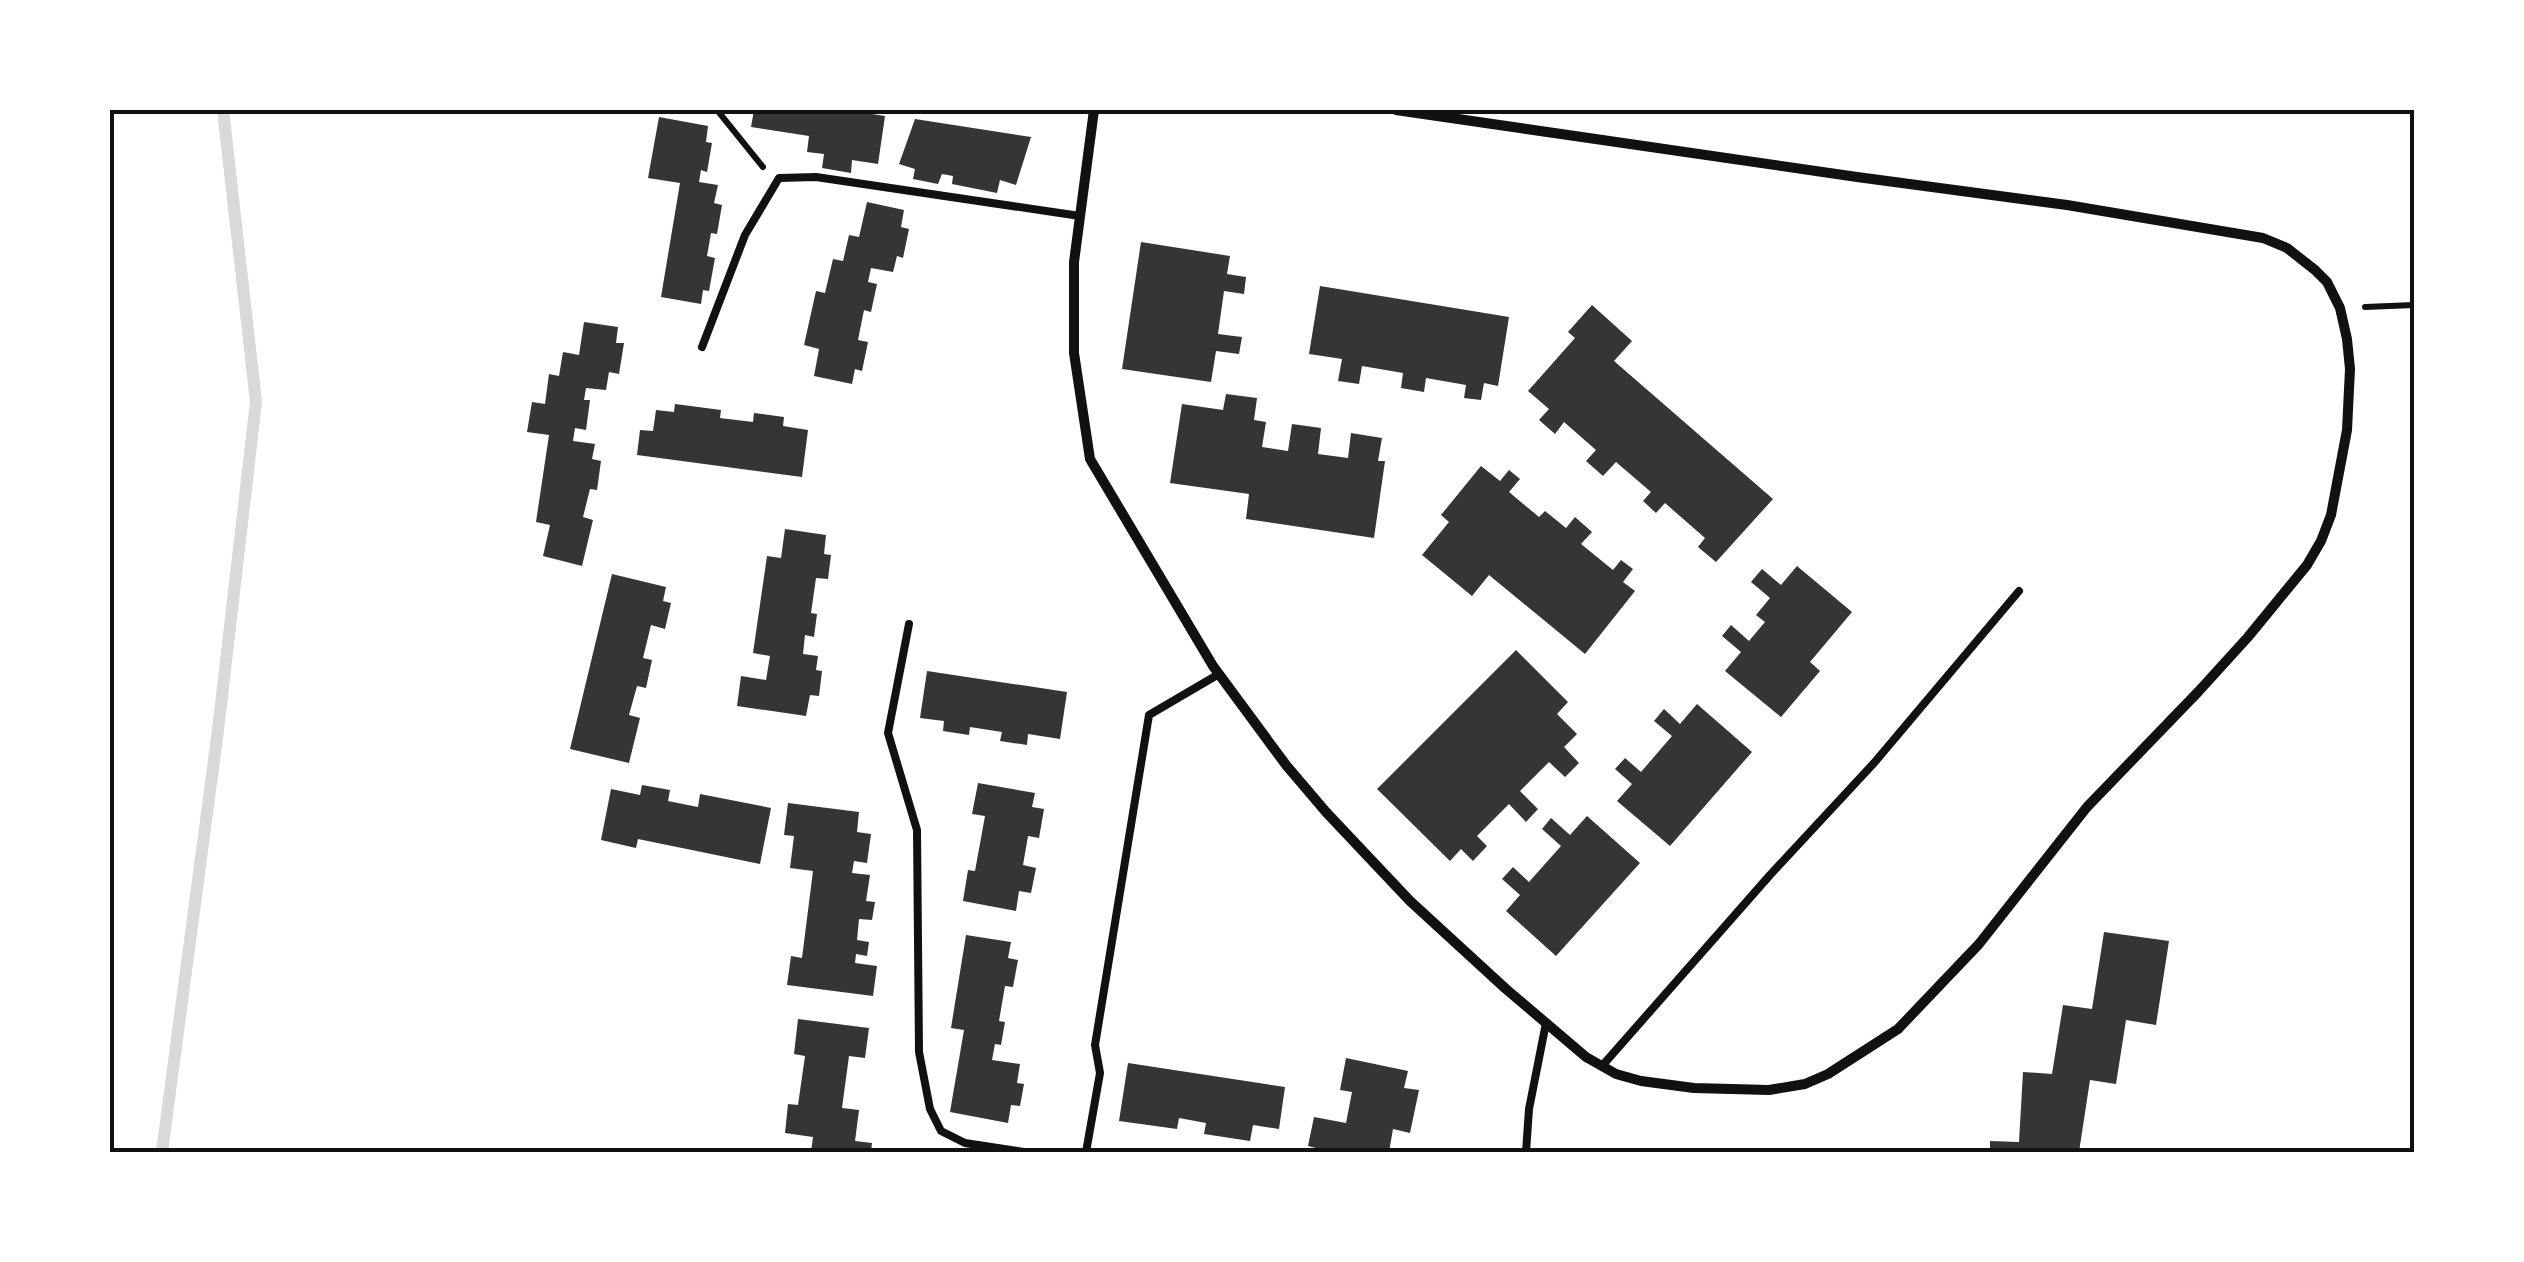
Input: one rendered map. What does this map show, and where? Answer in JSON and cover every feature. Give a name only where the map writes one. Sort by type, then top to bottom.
[{"type":"street","points":[[1094,110],[1074,262],[1074,353],[1090,458],[1218,674],[1286,765],[1410,902],[1586,1057],[1616,1074],[1694,1088],[1769,1090],[1805,1084],[1898,1030],[1979,944],[2087,807],[2198,692],[2307,565],[2330,516],[2348,430],[2350,370],[2337,303],[2327,282],[2315,270],[2287,248],[2263,238],[2067,204],[1396,110]]},
{"type":"lane","points":[[702,347],[745,235],[779,178],[816,177],[1080,216]]},
{"type":"lane","points":[[1602,1066],[1874,764],[2019,591]]},
{"type":"lane","points":[[909,624],[888,732],[917,830],[918,1052],[930,1109],[941,1130],[965,1143],[1024,1152]]},
{"type":"lane","points":[[1086,1152],[1100,1073],[1095,1046],[1149,715],[1218,674]]},
{"type":"lane","points":[[1526,1152],[1546,1023]]},
{"type":"path","points":[[716,110],[776,183]]},
{"type":"path","points":[[2337,303],[2414,306]]},
{"type":"building","points":[[754,110],[846,110],[885,116],[878,164],[852,160],[851,173],[822,168],[824,154],[807,152],[809,136],[751,127]]},
{"type":"building","points":[[659,117],[708,126],[706,142],[712,143],[707,172],[701,170],[699,182],[718,185],[714,203],[722,205],[717,234],[711,233],[707,256],[715,258],[709,291],[703,290],[701,304],[661,297],[680,183],[648,178]]},
{"type":"building","points":[[915,119],[1031,137],[1016,185],[1000,180],[997,193],[952,184],[953,176],[942,174],[938,184],[913,179],[915,169],[899,164]]},
{"type":"building","points":[[867,202],[904,210],[901,227],[909,229],[903,258],[897,256],[893,272],[871,268],[868,282],[877,284],[871,312],[864,310],[858,340],[868,342],[862,371],[855,369],[852,384],[814,376],[819,349],[804,345],[816,291],[825,293],[833,259],[843,261],[849,235],[859,237]]},
{"type":"building","points":[[1141,242],[1230,256],[1227,274],[1246,277],[1244,294],[1224,291],[1218,334],[1242,337],[1239,354],[1216,351],[1211,382],[1122,369]]},
{"type":"building","points":[[1320,286],[1509,317],[1498,386],[1484,383],[1481,400],[1464,398],[1466,385],[1426,378],[1424,392],[1401,388],[1403,373],[1362,366],[1359,384],[1338,381],[1342,359],[1309,354]]},
{"type":"building","points":[[1592,305],[1632,341],[1614,361],[1773,499],[1716,562],[1698,547],[1705,538],[1665,503],[1656,513],[1643,501],[1651,492],[1616,462],[1603,476],[1586,461],[1596,450],[1564,422],[1555,434],[1539,420],[1549,409],[1528,391],[1575,338],[1568,332]]},
{"type":"building","points":[[584,322],[618,327],[616,343],[624,343],[619,374],[609,372],[606,390],[586,388],[584,400],[590,400],[586,430],[575,428],[573,441],[595,444],[592,459],[601,461],[597,490],[590,489],[583,517],[593,520],[582,566],[543,556],[550,525],[536,522],[549,435],[527,432],[532,402],[545,404],[549,374],[559,376],[563,352],[579,355]]},
{"type":"building","points":[[1226,394],[1257,398],[1254,420],[1266,422],[1262,447],[1288,451],[1292,424],[1321,428],[1318,454],[1348,458],[1351,433],[1382,438],[1378,461],[1385,461],[1374,538],[1246,519],[1249,494],[1170,483],[1182,404],[1223,410]]},
{"type":"building","points":[[675,404],[721,410],[720,418],[753,422],[754,413],[784,417],[783,426],[808,430],[802,477],[637,455],[640,430],[653,431],[656,410],[674,412]]},
{"type":"building","points":[[1481,466],[1500,481],[1509,470],[1520,479],[1509,492],[1539,517],[1545,511],[1566,528],[1575,517],[1592,532],[1581,544],[1613,570],[1621,560],[1633,569],[1623,582],[1635,591],[1585,654],[1489,575],[1472,596],[1422,555],[1449,522],[1441,515]]},
{"type":"building","points":[[785,529],[826,535],[824,554],[831,555],[828,579],[816,578],[811,613],[817,614],[814,637],[805,635],[803,654],[818,656],[816,670],[822,671],[819,696],[810,695],[806,716],[737,706],[741,676],[766,680],[770,656],[753,653],[767,556],[781,558]]},
{"type":"building","points":[[1797,566],[1852,612],[1810,662],[1820,671],[1781,717],[1725,671],[1741,652],[1722,636],[1731,625],[1749,641],[1765,622],[1756,615],[1770,598],[1751,582],[1762,569],[1781,585]]},
{"type":"building","points":[[612,574],[666,587],[663,601],[671,603],[665,629],[651,625],[643,658],[652,660],[646,688],[637,686],[629,715],[640,718],[629,763],[570,749]]},
{"type":"building","points":[[1516,650],[1568,702],[1557,714],[1577,734],[1564,747],[1579,763],[1565,777],[1549,762],[1520,791],[1538,809],[1526,822],[1509,804],[1477,836],[1487,846],[1473,861],[1461,849],[1450,861],[1377,789]]},
{"type":"building","points":[[927,671],[1067,692],[1060,739],[1028,734],[1027,745],[1000,741],[1002,732],[970,727],[969,735],[943,731],[944,721],[920,718]]},
{"type":"building","points":[[1697,704],[1752,752],[1670,846],[1617,801],[1632,784],[1615,769],[1625,758],[1641,772],[1672,736],[1654,721],[1664,709],[1680,724]]},
{"type":"building","points":[[978,783],[1035,793],[1032,807],[1044,809],[1039,838],[1028,836],[1023,865],[1036,868],[1031,893],[1019,891],[1016,911],[963,901],[968,870],[975,871],[985,816],[972,814]]},
{"type":"building","points":[[642,785],[670,790],[668,801],[698,807],[700,794],[771,808],[760,864],[638,839],[636,848],[601,840],[611,789],[640,795]]},
{"type":"building","points":[[788,803],[859,812],[857,832],[871,834],[867,863],[854,861],[852,873],[870,875],[866,901],[875,902],[872,920],[859,919],[857,940],[869,942],[867,956],[856,954],[855,963],[877,966],[873,996],[787,985],[791,956],[802,958],[813,871],[790,868],[794,836],[784,835]]},
{"type":"building","points":[[1587,816],[1640,863],[1556,956],[1506,911],[1520,895],[1502,879],[1513,867],[1529,882],[1561,846],[1542,829],[1551,818],[1570,835]]},
{"type":"building","points":[[2104,932],[2169,941],[2156,1025],[2126,1020],[2116,1084],[2090,1080],[2079,1152],[1990,1152],[1990,1141],[2019,1142],[2023,1072],[2052,1074],[2063,1005],[2092,1009]]},
{"type":"building","points":[[966,935],[1011,942],[1008,958],[1018,960],[1013,987],[1005,986],[999,1021],[1005,1022],[1001,1045],[995,1044],[992,1060],[1020,1064],[1017,1083],[1024,1084],[1020,1106],[1011,1105],[1008,1123],[950,1112],[964,1030],[951,1028]]},
{"type":"building","points":[[798,1019],[869,1028],[865,1058],[849,1056],[842,1108],[859,1110],[855,1141],[872,1143],[871,1152],[811,1152],[813,1137],[785,1133],[788,1104],[798,1105],[805,1056],[794,1054]]},
{"type":"building","points":[[1346,1058],[1408,1071],[1404,1088],[1419,1090],[1410,1133],[1393,1129],[1389,1152],[1319,1152],[1320,1149],[1308,1146],[1314,1117],[1346,1123],[1352,1092],[1340,1090]]},
{"type":"building","points":[[1128,1063],[1285,1087],[1279,1129],[1253,1125],[1250,1141],[1204,1134],[1206,1123],[1179,1118],[1177,1129],[1119,1121]]},
{"type":"waterway","points":[[162,1152],[218,730],[256,402],[223,110]]}]
